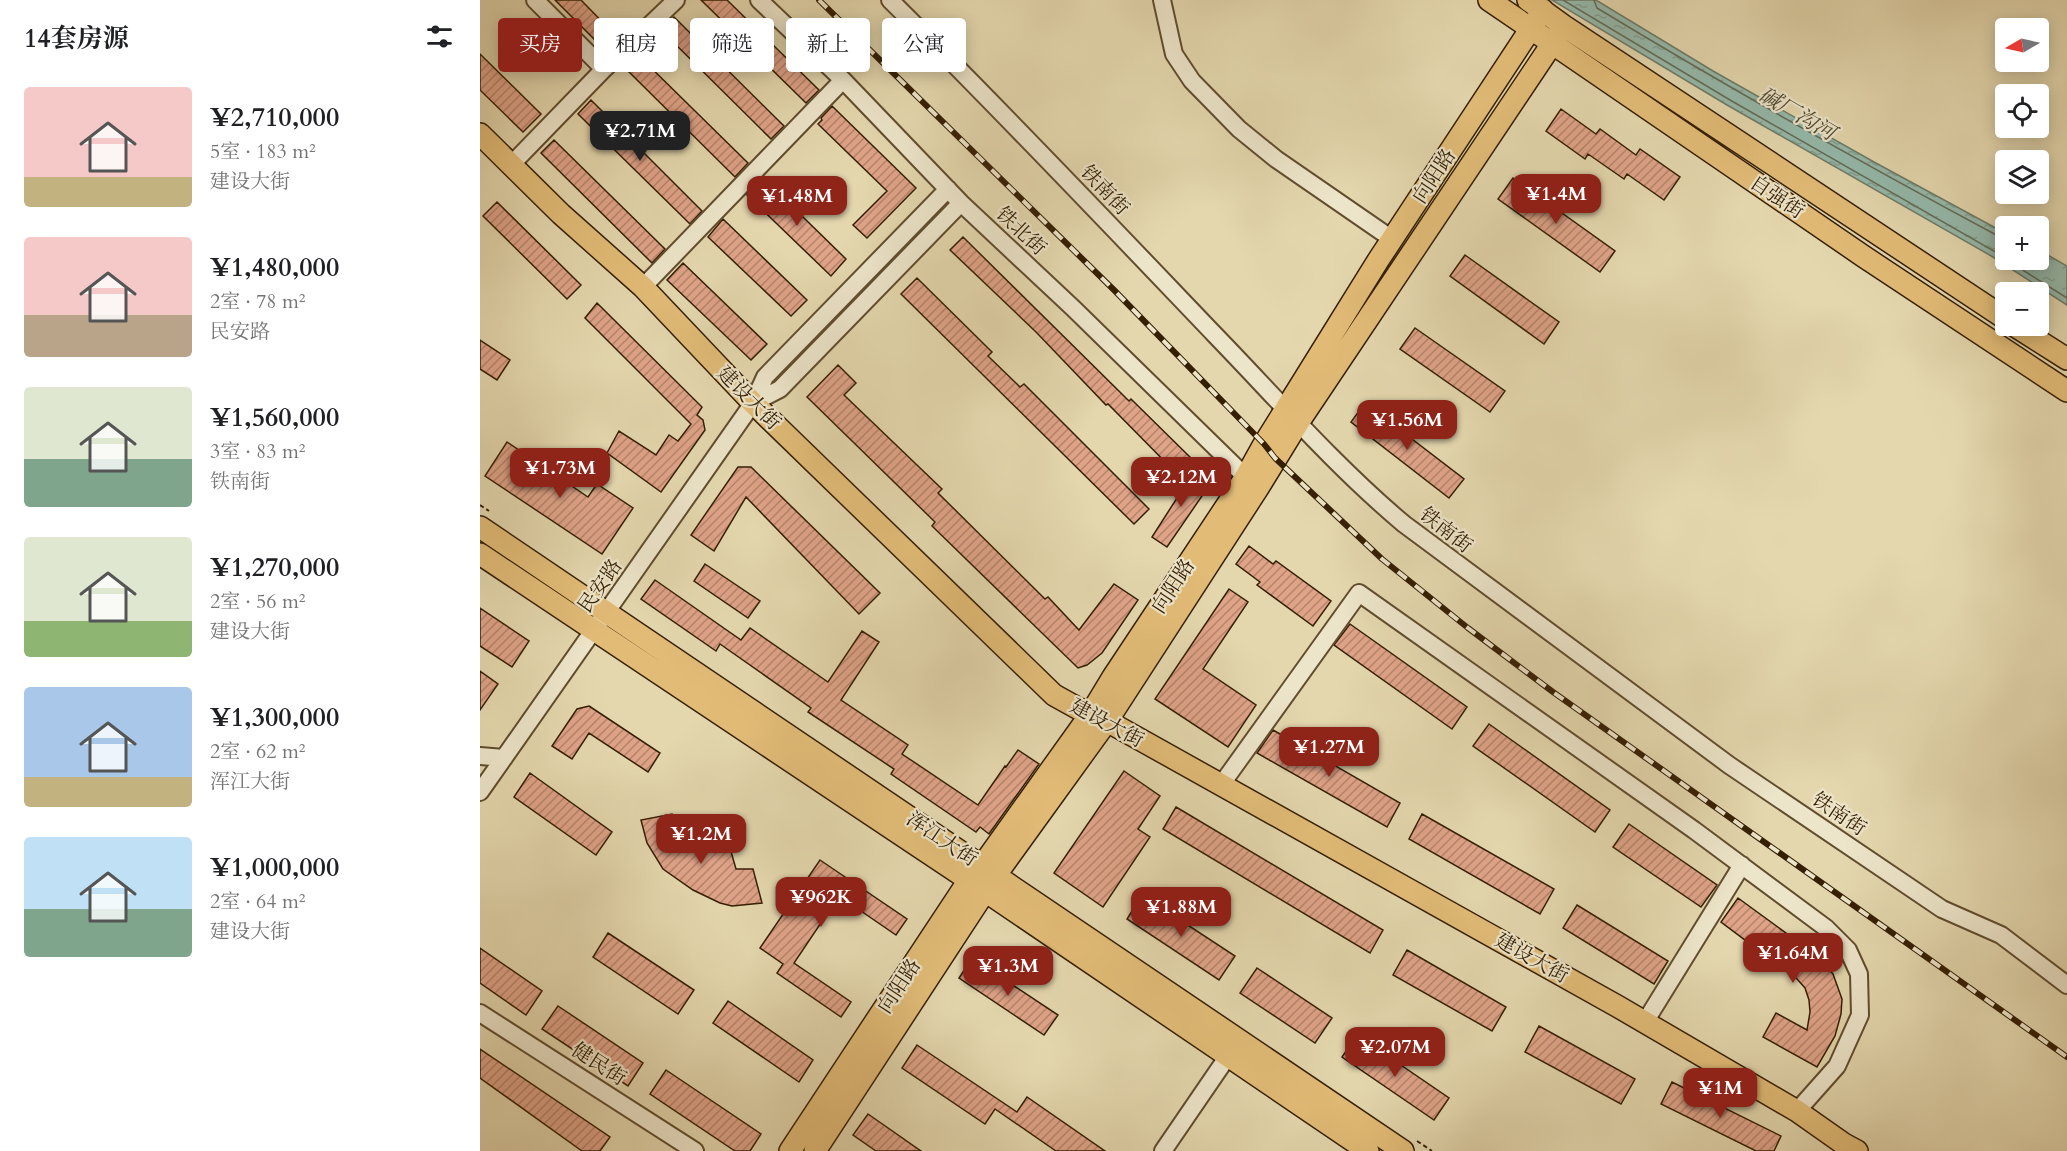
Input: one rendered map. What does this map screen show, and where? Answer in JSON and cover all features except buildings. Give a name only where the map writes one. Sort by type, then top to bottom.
[{"type":"main road","points":[[1489,0],[1530,30]]},
{"type":"main road","name":"向阳路","points":[[1292,416],[1547,14]]},
{"type":"main road","name":"向阳路","points":[[790,1151],[1099,718],[1113,677],[1252,483],[1392,239],[1530,30],[1547,14]]},
{"type":"main road","name":"自强街","points":[[1547,14],[1995,312]]},
{"type":"main road","name":"自强街","points":[[1547,14],[1834,236],[2059,386]]},
{"type":"main road","name":"建设大街","points":[[480,134],[561,214],[643,287],[753,403],[1054,695],[1221,785],[1645,1022],[1797,1111],[1857,1151]]},
{"type":"main road","points":[[2031,336],[2067,359]]},
{"type":"main road","name":"浑江大街","points":[[480,528],[607,612],[1228,1056],[1368,1151]]},
{"type":"main road","name":"浑江大街","points":[[480,554],[594,630],[1403,1151]]},
{"type":"main road","name":"向阳路","points":[[815,1151],[983,879]]},
{"type":"street","points":[[535,0],[594,59]]},
{"type":"street","points":[[657,18],[676,0]]},
{"type":"street","name":"铁北街","points":[[759,0],[843,80],[961,203],[1073,308],[1252,483]]},
{"type":"street","name":"铁南街","points":[[890,0],[968,77],[1366,492],[1404,524],[1720,759],[1942,909],[2001,935],[2067,985]]},
{"type":"street","points":[[1162,0],[1174,54],[1192,81],[1239,129],[1276,159],[1392,239]]},
{"type":"street","points":[[511,165],[601,72]]},
{"type":"street","points":[[643,287],[843,80]]},
{"type":"street","name":"民安路","points":[[480,792],[753,403],[765,377],[948,189]]},
{"type":"street","name":"民安路","points":[[753,403],[780,389],[961,203]]},
{"type":"street","points":[[2059,386],[2067,359]]},
{"type":"street","points":[[1221,785],[1359,593],[1742,865],[1826,928],[1848,950],[1859,974],[1860,1015],[1837,1066],[1797,1111]]},
{"type":"street","points":[[480,756],[504,758]]},
{"type":"street","points":[[1645,1022],[1742,865]]},
{"type":"street","name":"健民街","points":[[480,1013],[695,1151]]},
{"type":"street","points":[[1163,1151],[1228,1056]]},
{"type":"water","name":"碱厂沟河","points":[[1552,0],[1596,0],[1713,71],[1995,228],[1995,258],[1993,257],[1727,105]]},
{"type":"water","name":"碱厂沟河","points":[[2049,256],[2067,266],[2067,305],[2049,293],[2049,282],[2032,282],[2013,270],[2049,270]]},
{"type":"railway","points":[[819,0],[1114,290],[1275,458],[1382,559],[1553,692],[2067,1057]]}]
